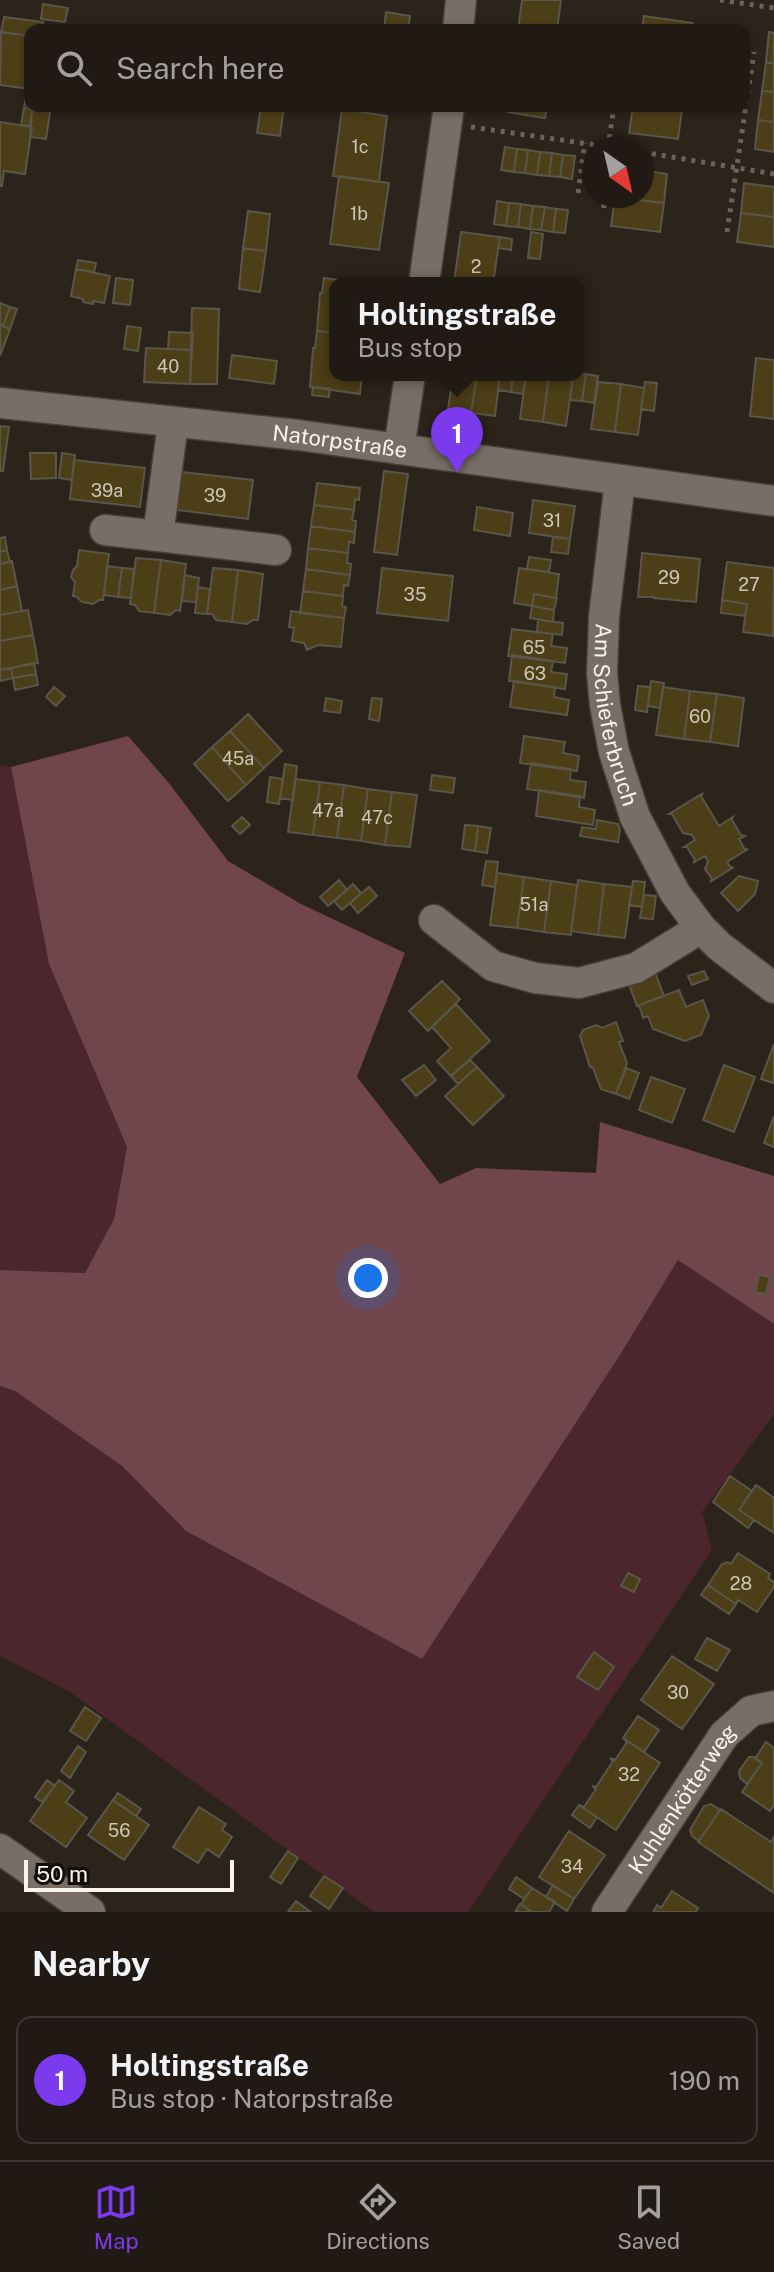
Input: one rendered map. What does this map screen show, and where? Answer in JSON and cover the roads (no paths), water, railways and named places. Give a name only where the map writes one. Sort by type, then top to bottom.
[{"type":"street","points":[[459,24],[461,0]]},
{"type":"street","points":[[425,277],[448,116]]},
{"type":"street","points":[[399,449],[409,381]]},
{"type":"street","name":"Natorpstraße","points":[[0,403],[298,435],[774,501]]},
{"type":"street","points":[[158,536],[173,423]]},
{"type":"street","name":"Am Schieferbruch","points":[[620,481],[604,617],[602,673],[614,752],[635,817],[675,893],[719,946],[774,988]]},
{"type":"street","points":[[105,530],[276,550]]},
{"type":"street","points":[[434,920],[493,966],[535,978],[579,983],[636,968],[701,928]]},
{"type":"street","name":"Kuhlenkötterweg","points":[[607,1912],[724,1735],[751,1711],[774,1706]]},
{"type":"street","points":[[0,1849],[90,1912]]},
{"type":"place","name":"Holtingstraße","points":[[457,473]]}]
